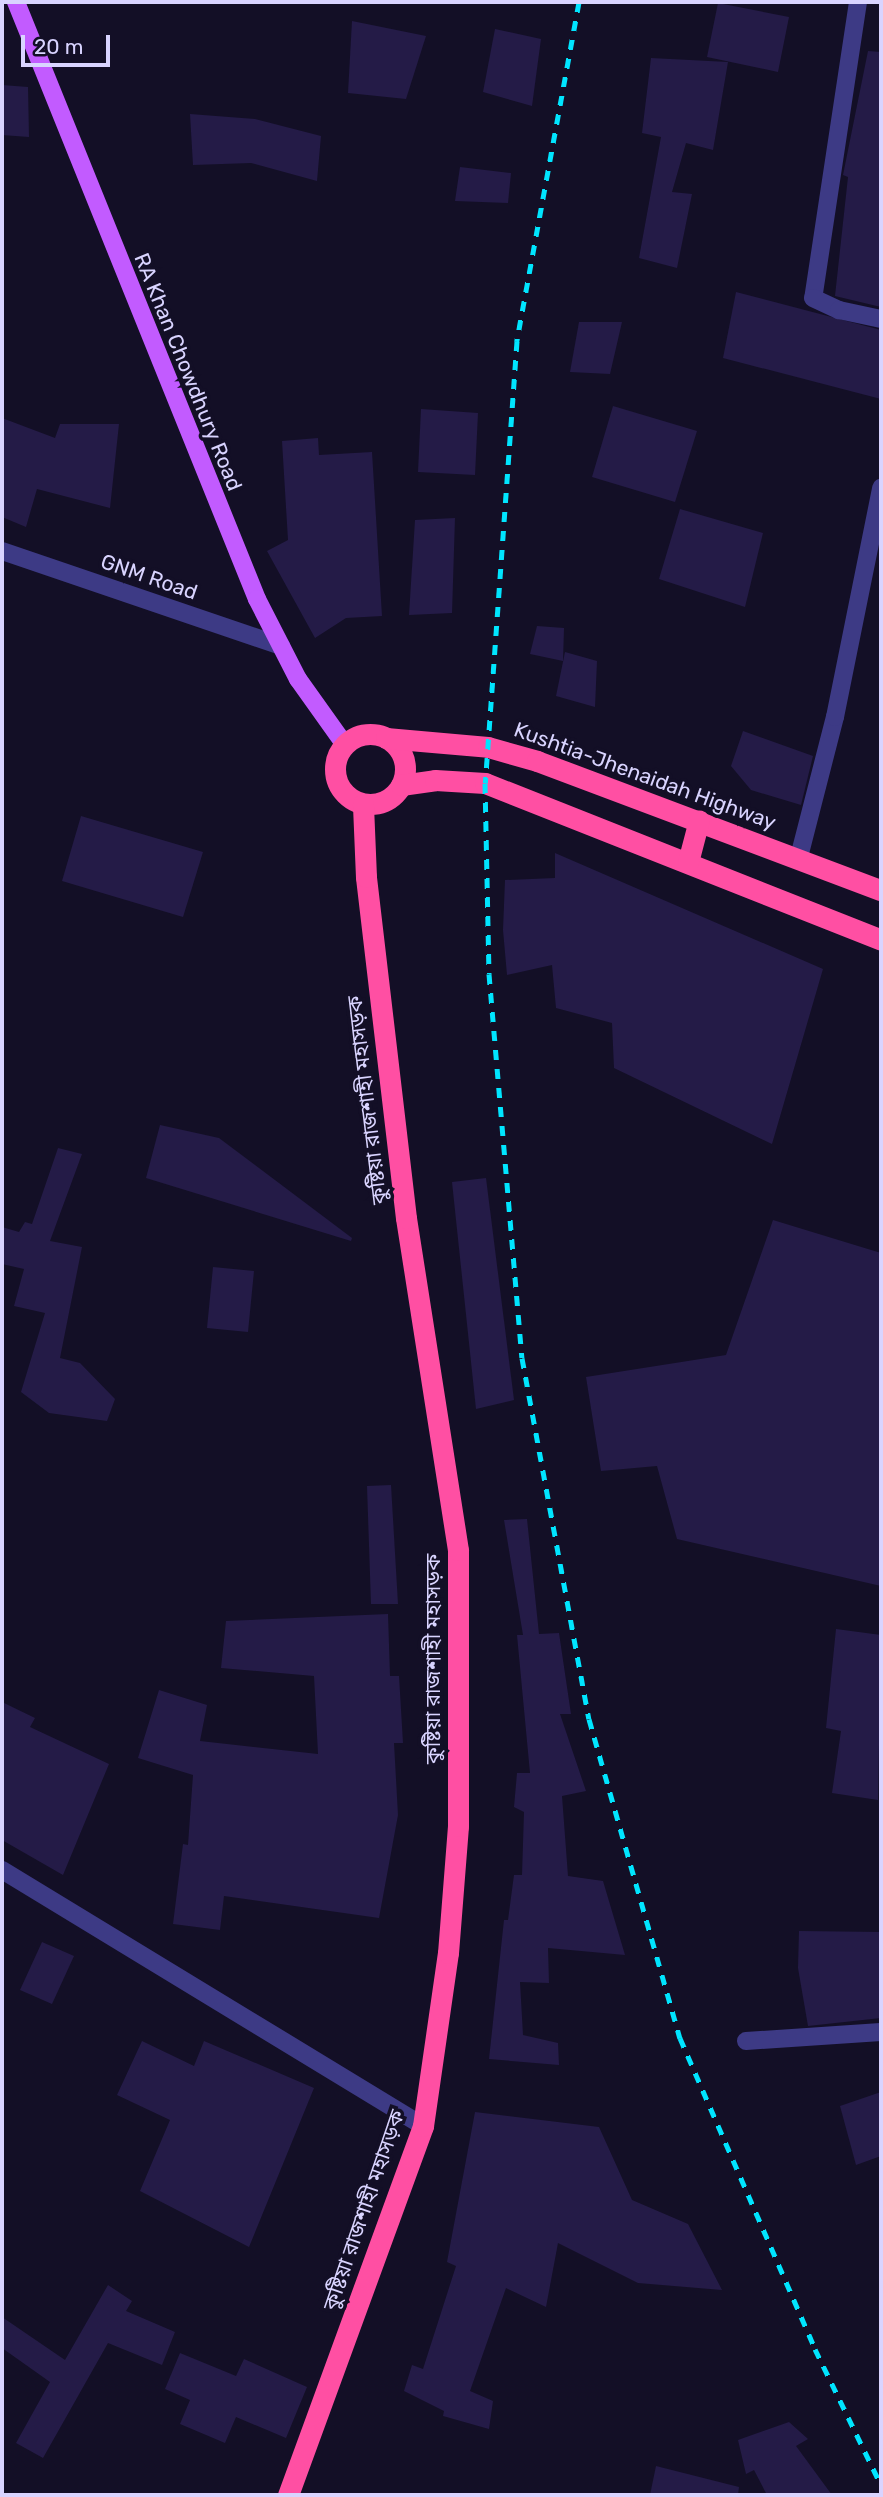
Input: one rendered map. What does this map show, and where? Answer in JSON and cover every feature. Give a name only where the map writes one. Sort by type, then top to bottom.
[{"type":"highway","points":[[368,734],[386,738],[401,752],[405,763],[401,785],[385,801],[363,804],[347,795],[337,780],[336,761],[345,745],[368,734]]},
{"type":"highway","name":"Kushtia-Jhenaidah Highway","points":[[386,738],[488,747],[699,820],[881,890]]},
{"type":"highway","points":[[401,785],[435,780],[485,783],[881,940]]},
{"type":"highway","name":"কুষ্টিয়া রাজশাহী মহাসড়ক","points":[[288,2495],[422,2126],[448,1953],[458,1826],[458,1550],[406,1218],[366,877],[363,804]]},
{"type":"highway","points":[[688,862],[699,820]]},
{"type":"main road","name":"RA Khan Chowdhury Road","points":[[16,2],[142,321],[281,646],[345,745]]},
{"type":"street","points":[[858,2],[813,298],[838,310],[881,319]]},
{"type":"street","points":[[799,858],[835,718],[881,488]]},
{"type":"street","name":"GNM Road","points":[[2,551],[281,646]]},
{"type":"street","points":[[2,1870],[422,2126]]},
{"type":"street","points":[[746,2041],[881,2032]]},
{"type":"building","points":[[718,3],[789,17],[778,72],[707,57]]},
{"type":"building","points":[[352,21],[426,36],[406,99],[348,93]]},
{"type":"building","points":[[495,29],[541,39],[532,106],[483,92]]},
{"type":"building","points":[[868,51],[881,52],[881,307],[835,296],[848,177],[843,175]]},
{"type":"building","points":[[651,58],[728,62],[713,150],[686,143],[672,192],[692,194],[677,268],[639,258],[661,137],[642,133]]},
{"type":"building","points":[[2,85],[28,87],[29,137],[2,135]]},
{"type":"building","points":[[190,114],[255,119],[321,136],[317,181],[251,163],[193,165]]},
{"type":"building","points":[[460,167],[511,173],[508,203],[455,201]]},
{"type":"building","points":[[736,292],[881,330],[881,399],[723,358]]},
{"type":"building","points":[[579,322],[622,322],[610,374],[570,372]]},
{"type":"building","points":[[613,406],[697,431],[675,502],[592,477]]},
{"type":"building","points":[[421,409],[478,413],[475,475],[418,472]]},
{"type":"building","points":[[2,418],[55,438],[60,424],[119,424],[110,508],[37,489],[26,527],[2,517]]},
{"type":"building","points":[[318,438],[319,455],[372,452],[382,616],[346,618],[315,638],[267,551],[288,540],[282,441]]},
{"type":"building","points":[[680,509],[763,533],[745,607],[659,579]]},
{"type":"building","points":[[455,518],[452,613],[409,615],[415,520]]},
{"type":"building","points":[[537,626],[564,628],[563,661],[530,654]]},
{"type":"building","points":[[565,652],[597,661],[595,707],[556,696]]},
{"type":"building","points":[[743,731],[813,756],[801,805],[751,790],[731,766]]},
{"type":"building","points":[[81,816],[203,852],[183,917],[62,881]]},
{"type":"building","points":[[555,853],[823,969],[772,1144],[614,1068],[612,1023],[556,1008],[552,965],[507,975],[503,930],[505,880],[555,878]]},
{"type":"building","points":[[160,1125],[219,1138],[352,1238],[351,1241],[146,1178]]},
{"type":"building","points":[[58,1148],[82,1154],[50,1241],[82,1247],[60,1358],[80,1363],[115,1399],[107,1421],[49,1413],[21,1392],[45,1313],[14,1306],[24,1269],[2,1264],[2,1227],[19,1232],[25,1222],[32,1224]]},
{"type":"building","points":[[486,1178],[514,1400],[476,1409],[452,1182]]},
{"type":"building","points":[[773,1220],[881,1253],[881,1586],[677,1539],[657,1466],[601,1471],[586,1377],[726,1355]]},
{"type":"building","points":[[213,1267],[254,1271],[248,1332],[207,1328]]},
{"type":"building","points":[[391,1485],[398,1604],[371,1604],[367,1486]]},
{"type":"building","points":[[527,1519],[539,1634],[559,1633],[571,1714],[560,1714],[586,1791],[562,1796],[568,1876],[603,1881],[625,1955],[548,1948],[549,1983],[520,1982],[523,2035],[558,2043],[559,2065],[489,2059],[504,1920],[508,1920],[514,1875],[522,1875],[524,1812],[514,1807],[517,1773],[530,1773],[517,1635],[523,1635],[504,1520]]},
{"type":"building","points":[[388,1614],[390,1676],[399,1676],[403,1743],[394,1743],[398,1815],[379,1918],[224,1896],[220,1930],[173,1924],[183,1844],[188,1845],[193,1775],[138,1758],[159,1690],[207,1705],[200,1741],[318,1754],[314,1676],[221,1668],[226,1621]]},
{"type":"building","points":[[836,1629],[881,1635],[878,1800],[832,1793],[841,1731],[826,1728]]},
{"type":"building","points":[[2,1702],[35,1718],[30,1727],[109,1764],[63,1875],[2,1840]]},
{"type":"building","points":[[799,1931],[881,1932],[881,2018],[808,2026],[798,1968]]},
{"type":"building","points":[[42,1942],[74,1956],[52,2004],[20,1990]]},
{"type":"building","points":[[142,2041],[194,2066],[204,2041],[314,2088],[249,2247],[140,2191],[170,2120],[117,2095]]},
{"type":"building","points":[[881,2092],[881,2156],[856,2165],[840,2106]]},
{"type":"building","points":[[475,2112],[599,2127],[632,2200],[688,2224],[722,2290],[638,2283],[558,2243],[546,2307],[506,2288],[470,2391],[493,2401],[489,2429],[443,2416],[444,2411],[404,2391],[412,2365],[423,2369],[456,2266],[447,2262]]},
{"type":"building","points":[[108,2285],[132,2301],[126,2311],[175,2332],[162,2365],[108,2343],[43,2458],[16,2443],[50,2382],[2,2348],[2,2317],[65,2360]]},
{"type":"building","points":[[180,2353],[236,2376],[244,2359],[307,2387],[286,2438],[236,2417],[225,2443],[180,2424],[190,2400],[165,2389]]},
{"type":"building","points":[[789,2422],[808,2439],[796,2446],[832,2495],[767,2495],[754,2470],[746,2474],[738,2440]]},
{"type":"building","points":[[656,2466],[739,2487],[738,2495],[650,2495]]},
{"type":"railway","points":[[579,2],[517,341],[485,783],[489,974],[522,1358],[589,1719],[680,2038],[815,2349],[881,2485]]}]
